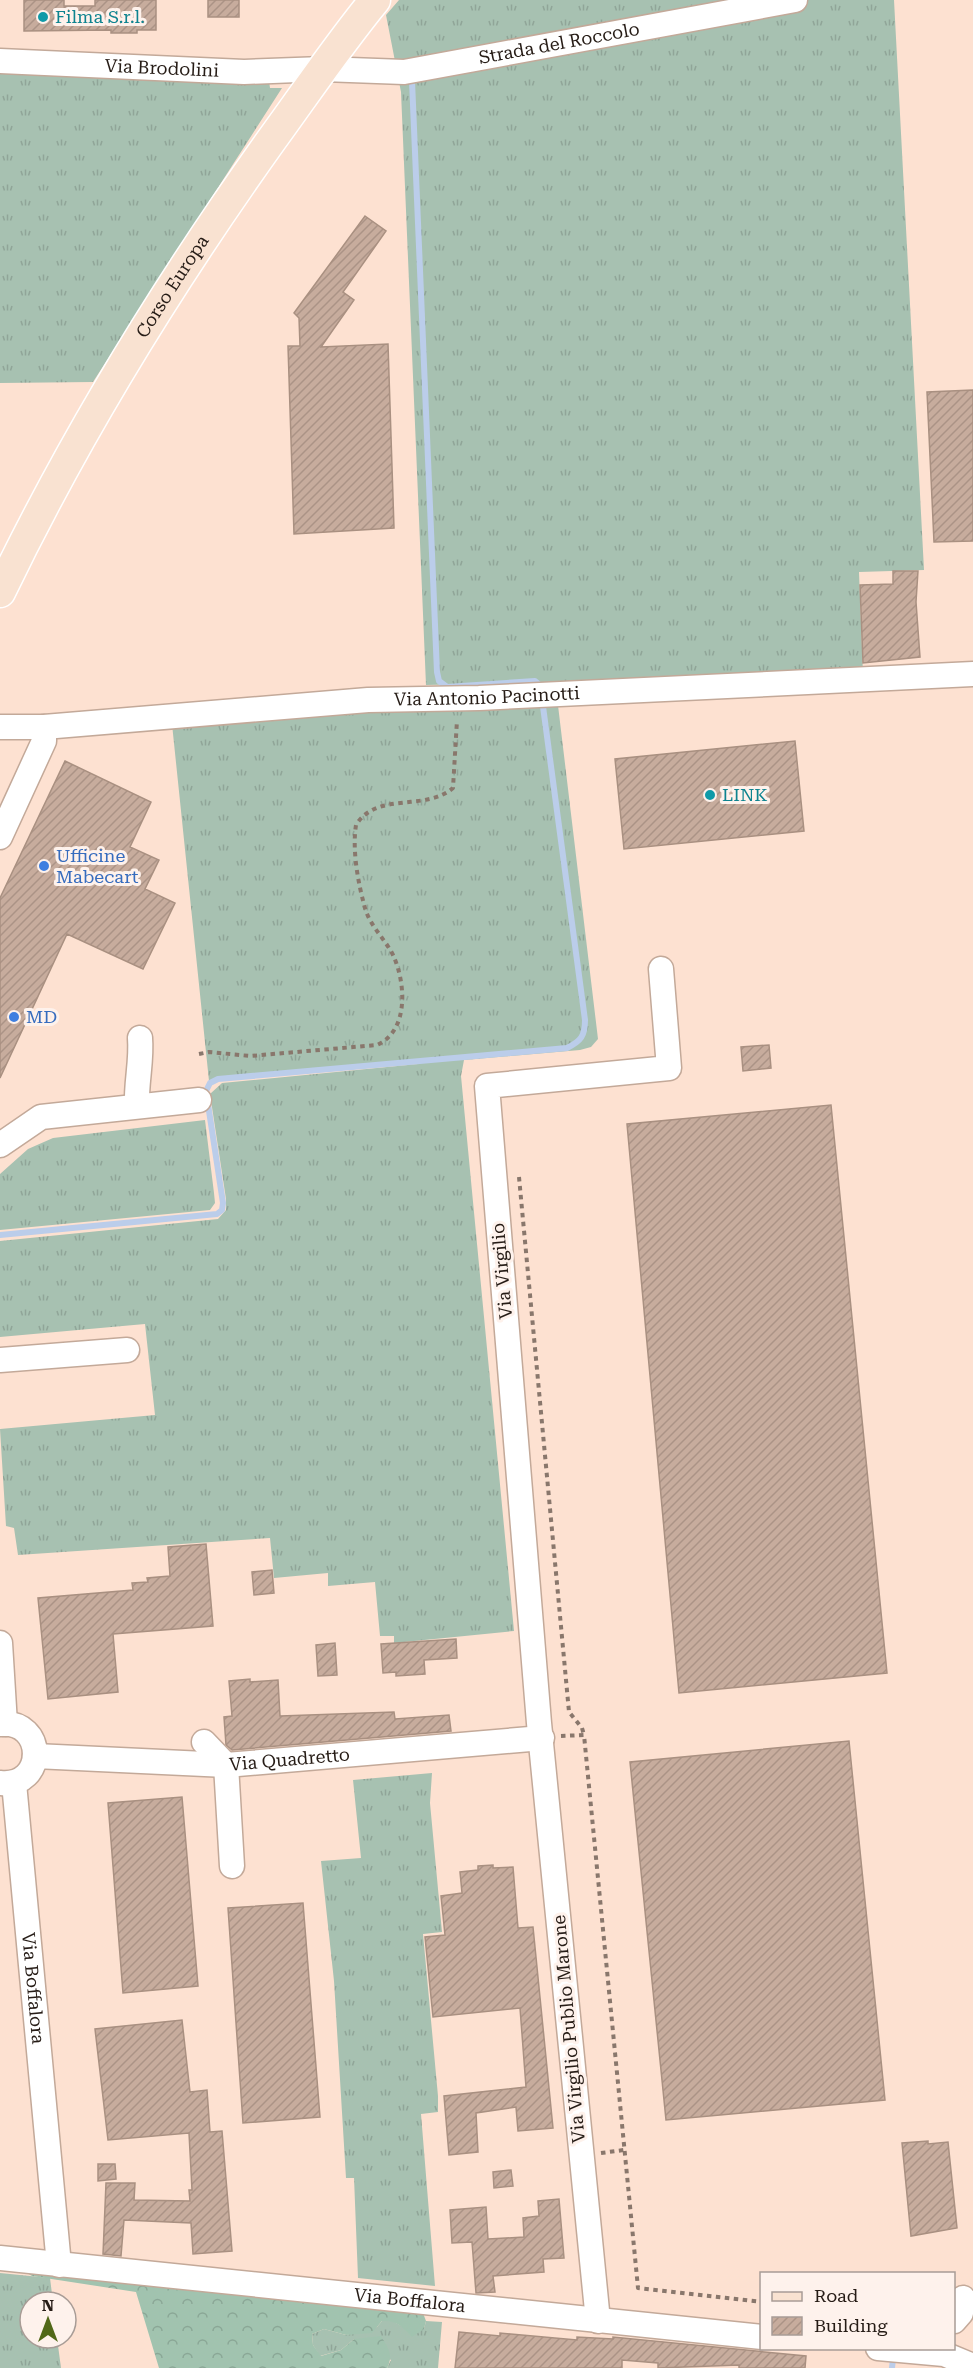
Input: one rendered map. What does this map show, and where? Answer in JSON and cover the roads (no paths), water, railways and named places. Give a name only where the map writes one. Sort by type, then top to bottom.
[{"type":"main road","name":"Corso Europa","points":[[0,592],[100,402],[151,316],[217,217],[375,0]]},
{"type":"street","name":"Strada del Roccolo","points":[[323,69],[404,72],[795,0]]},
{"type":"street","name":"Via Brodolini","points":[[0,61],[244,72],[323,69]]},
{"type":"street","name":"Via Antonio Pacinotti","points":[[0,727],[44,727],[368,700],[458,698],[973,674]]},
{"type":"street","points":[[0,837],[44,741],[44,727]]},
{"type":"street","name":"Via Virgilio","points":[[542,1738],[487,1086],[669,1068],[660,969]]},
{"type":"street","points":[[137,1105],[136,1089],[141,1060],[140,1038]]},
{"type":"street","points":[[0,1145],[41,1117],[199,1100]]},
{"type":"street","points":[[0,1360],[127,1350]]},
{"type":"street","points":[[0,1642],[2,1724],[21,1728],[29,1735],[35,1756]]},
{"type":"street","name":"Via Quadretto","points":[[35,1756],[226,1765],[542,1738]]},
{"type":"street","name":"Via Virgilio Publio Marone","points":[[542,1738],[598,2321]]},
{"type":"street","points":[[204,1742],[226,1765],[232,1866]]},
{"type":"street","name":"Via Boffalora","points":[[35,1756],[27,1774],[7,1783],[11,1874],[59,2265]]},
{"type":"street","name":"Via Boffalora","points":[[0,2258],[760,2337]]},
{"type":"street","points":[[955,2320],[961,2313],[963,2298]]},
{"type":"street","points":[[922,2350],[944,2354],[973,2366]]},
{"type":"waterway","points":[[412,81],[437,672],[439,681],[447,687],[535,681],[541,686]]},
{"type":"waterway","points":[[0,1235],[217,1214],[222,1210],[223,1203],[206,1091],[210,1083],[218,1079],[567,1048],[576,1043],[583,1034],[585,1020],[542,699]]},
{"type":"waterway","points":[[892,2368],[893,2359]]},
{"type":"place","name":"Filma S.r.l.","points":[[43,17]]},
{"type":"place","name":"LINK","points":[[710,795]]},
{"type":"place","name":"Ufficine Mabecart","points":[[44,866]]},
{"type":"place","name":"MD","points":[[14,1017]]}]
